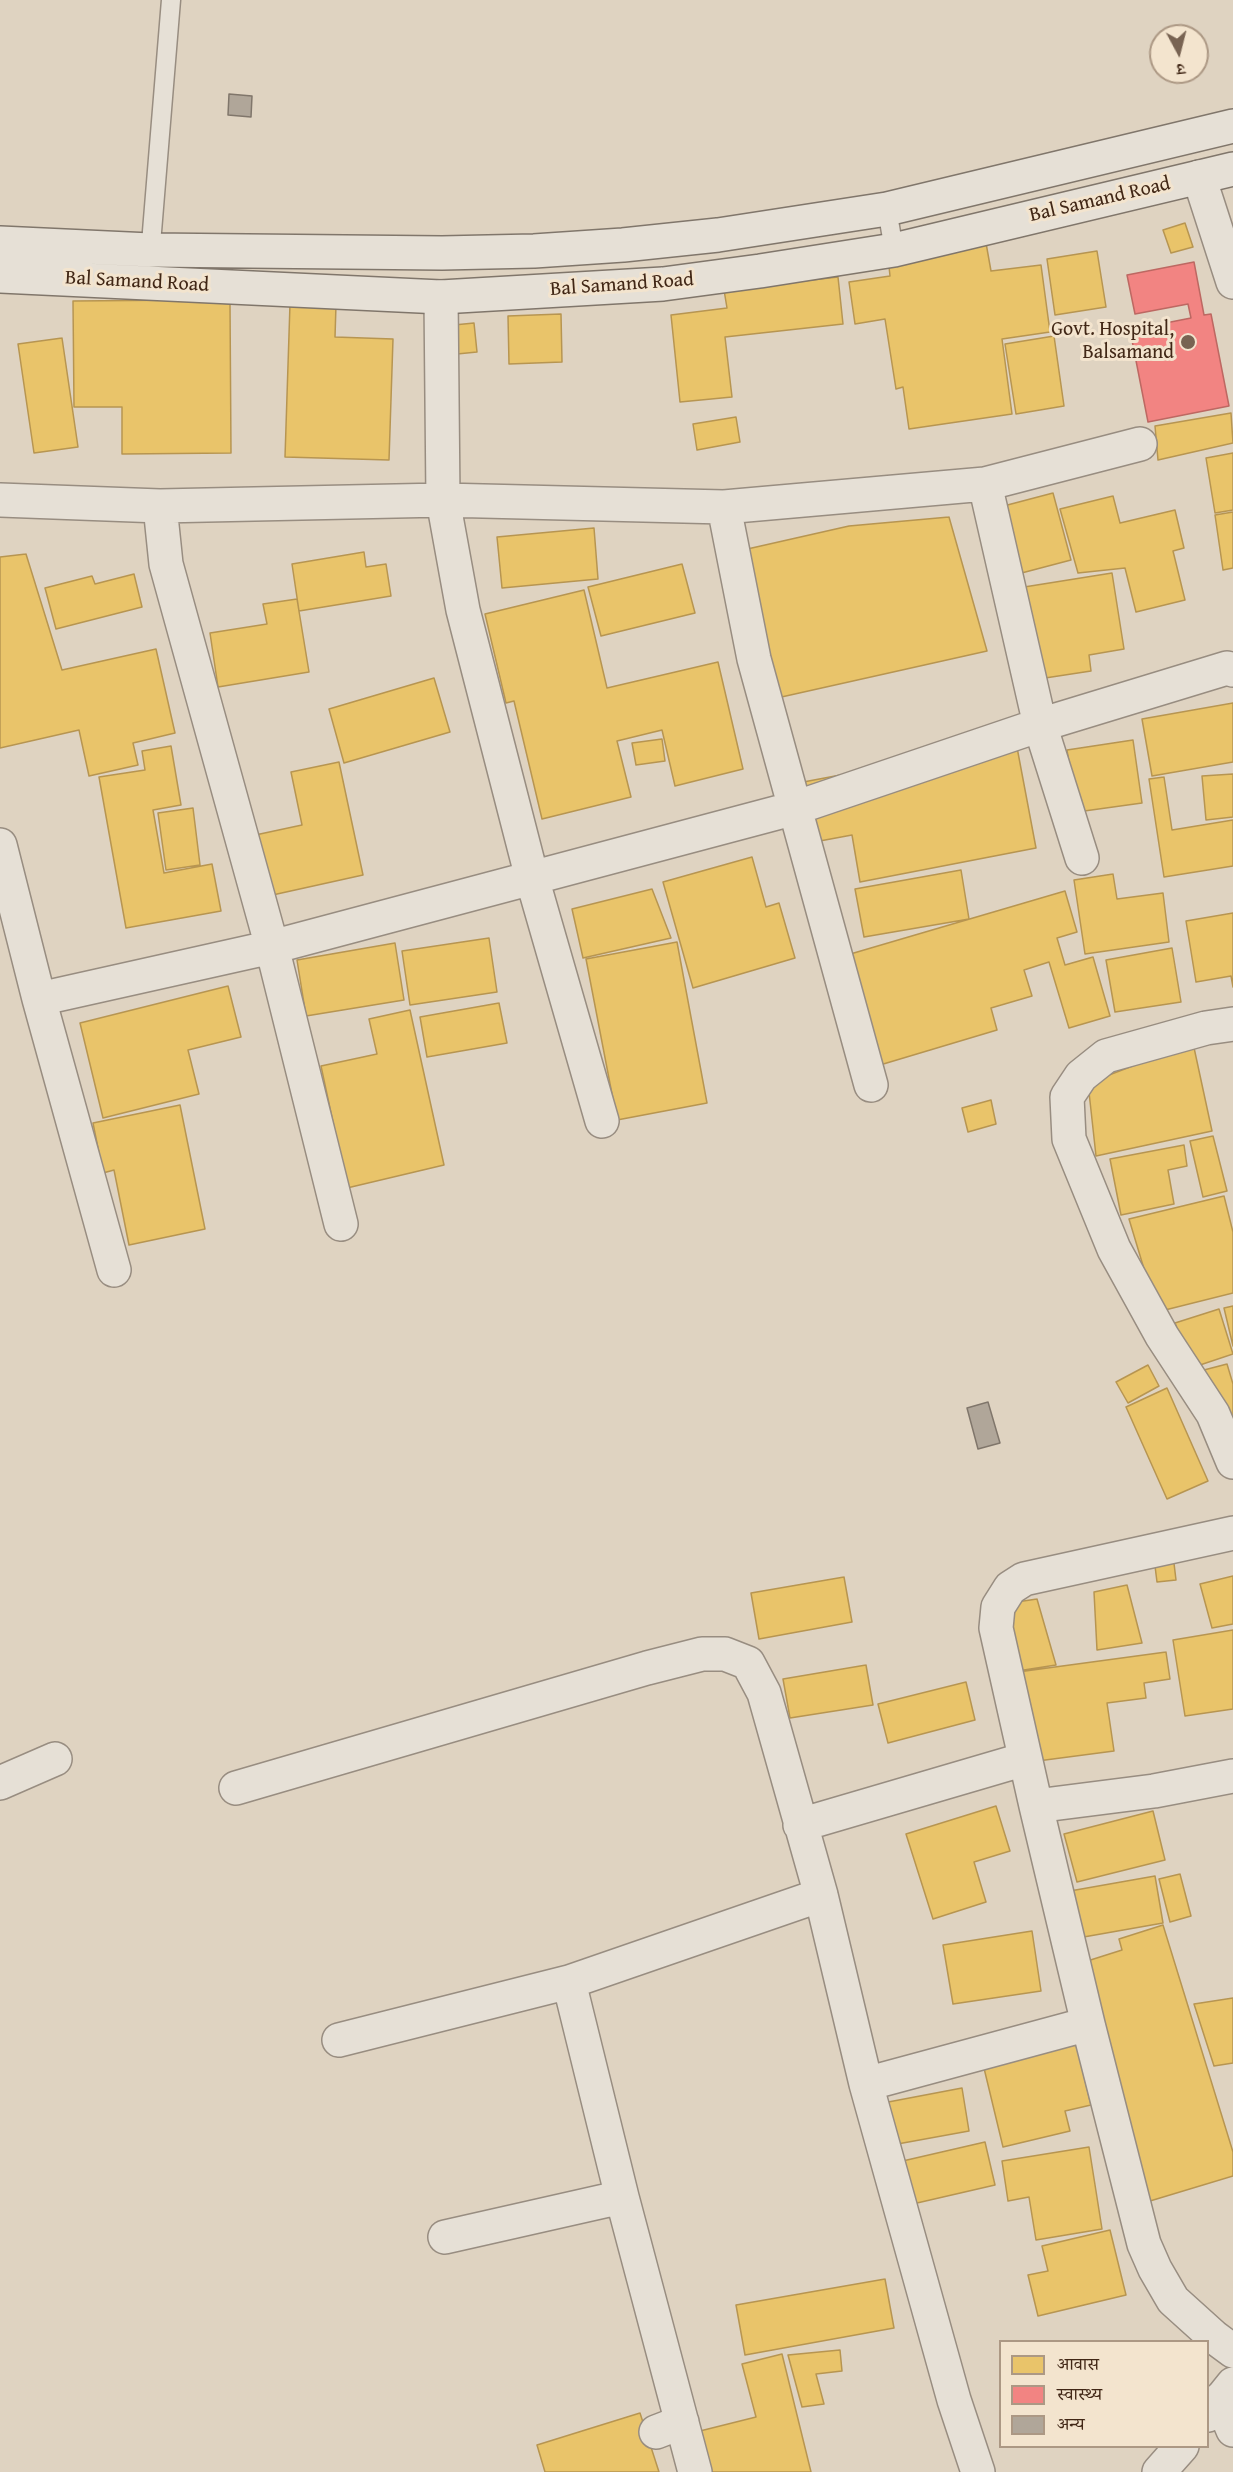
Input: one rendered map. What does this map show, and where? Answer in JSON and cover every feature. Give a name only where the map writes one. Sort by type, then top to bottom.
[{"type":"street","name":"Bal Samand Road","points":[[0,243],[150,250],[442,253],[534,251],[623,245],[718,235],[887,209],[1233,126]]},
{"type":"street","name":"Bal Samand Road","points":[[0,276],[441,297],[663,284],[894,250],[1233,169]]},
{"type":"street","points":[[1198,177],[1233,282]]},
{"type":"street","points":[[441,297],[443,500],[464,610],[532,878],[602,1121]]},
{"type":"street","points":[[0,500],[160,506],[443,500],[724,507],[985,484],[1140,444]]},
{"type":"street","points":[[985,484],[1040,724],[1082,858]]},
{"type":"street","points":[[160,506],[166,564],[272,947],[341,1224]]},
{"type":"street","points":[[724,507],[754,658],[871,1085]]},
{"type":"street","points":[[39,999],[272,947],[795,808],[1040,724],[1227,669],[1233,670]]},
{"type":"street","points":[[0,845],[39,999],[114,1270]]},
{"type":"street","points":[[1233,1024],[1206,1028],[1106,1056],[1081,1076],[1067,1097],[1069,1139],[1114,1249],[1162,1336],[1213,1414],[1233,1462]]},
{"type":"street","points":[[1233,1533],[1024,1579],[1010,1588],[998,1607],[996,1628],[1088,2024],[1144,2244],[1155,2270],[1173,2300],[1233,2351]]},
{"type":"street","points":[[236,1788],[702,1654],[726,1654],[748,1663],[764,1693],[820,1895],[866,2084],[954,2400],[978,2472]]},
{"type":"street","points":[[0,1784],[55,1759]]},
{"type":"street","points":[[800,1825],[1025,1760]]},
{"type":"street","points":[[1036,1806],[1154,1791],[1233,1776]]},
{"type":"street","points":[[339,2040],[569,1982],[820,1895]]},
{"type":"street","points":[[569,1982],[622,2198],[669,2427],[695,2472]]},
{"type":"street","points":[[866,2084],[1088,2024]]},
{"type":"street","points":[[445,2237],[622,2198]]},
{"type":"street","points":[[1220,2399],[1233,2430]]},
{"type":"street","points":[[1158,2472],[1180,2448]]},
{"type":"lane","points":[[148,282],[171,0]]},
{"type":"lane","points":[[887,209],[894,250]]},
{"type":"building: आवास","points":[[1185,223],[1193,247],[1171,253],[1163,230]]},
{"type":"building: आवास","points":[[986,243],[991,271],[1041,265],[1050,332],[1002,339],[1012,414],[909,429],[903,387],[896,389],[885,319],[855,324],[849,282],[890,276],[888,257]]},
{"type":"building: आवास","points":[[1097,251],[1106,307],[1055,315],[1047,259]]},
{"type":"building: आवास","points":[[838,277],[843,324],[725,337],[732,397],[680,402],[671,315],[727,308],[724,290]]},
{"type":"building: आवास","points":[[189,300],[230,304],[231,453],[122,454],[122,407],[74,407],[73,301]]},
{"type":"building: आवास","points":[[290,304],[336,305],[335,337],[393,339],[389,460],[285,457]]},
{"type":"building: आवास","points":[[561,314],[562,362],[509,364],[508,316]]},
{"type":"building: आवास","points":[[474,323],[477,352],[457,354],[454,325]]},
{"type":"building: आवास","points":[[1054,336],[1064,406],[1016,414],[1005,344]]},
{"type":"building: आवास","points":[[62,338],[78,447],[34,453],[18,344]]},
{"type":"building: आवास","points":[[1231,413],[1233,443],[1158,460],[1155,426]]},
{"type":"building: आवास","points":[[736,417],[740,442],[697,450],[693,424]]},
{"type":"building: आवास","points":[[1233,453],[1233,510],[1215,513],[1206,458]]},
{"type":"building: आवास","points":[[1053,493],[1071,560],[1014,575],[996,508]]},
{"type":"building: आवास","points":[[1113,496],[1120,523],[1175,510],[1184,548],[1173,551],[1185,600],[1136,612],[1125,568],[1078,573],[1060,509]]},
{"type":"building: आवास","points":[[1233,512],[1233,568],[1223,570],[1215,515]]},
{"type":"building: आवास","points":[[949,517],[987,651],[777,698],[743,550],[849,526]]},
{"type":"building: आवास","points":[[594,528],[598,579],[502,588],[497,537]]},
{"type":"building: आवास","points":[[364,552],[366,567],[386,564],[391,596],[299,611],[292,564]]},
{"type":"building: आवास","points":[[26,554],[62,670],[156,649],[175,733],[133,743],[138,765],[89,776],[79,730],[0,748],[0,557]]},
{"type":"building: आवास","points":[[682,564],[695,613],[601,636],[588,587]]},
{"type":"building: आवास","points":[[1112,573],[1124,649],[1089,655],[1091,671],[1032,680],[1018,588]]},
{"type":"building: आवास","points":[[134,574],[142,607],[56,629],[45,588],[92,576],[95,584]]},
{"type":"building: आवास","points":[[584,590],[607,688],[718,662],[743,769],[675,786],[662,730],[617,741],[631,797],[542,819],[514,701],[506,703],[485,614]]},
{"type":"building: आवास","points":[[297,599],[309,672],[218,687],[210,633],[267,624],[263,604]]},
{"type":"building: आवास","points":[[434,678],[450,732],[344,763],[329,709]]},
{"type":"building: आवास","points":[[1233,703],[1233,762],[1152,776],[1142,719]]},
{"type":"building: आवास","points":[[662,739],[665,761],[636,765],[632,743]]},
{"type":"building: आवास","points":[[1133,740],[1142,803],[1077,812],[1067,750]]},
{"type":"building: आवास","points":[[1016,742],[1036,848],[860,882],[852,835],[809,843],[798,783]]},
{"type":"building: आवास","points":[[171,746],[181,805],[153,810],[164,873],[212,864],[221,911],[126,928],[99,777],[145,770],[142,751]]},
{"type":"building: आवास","points":[[339,762],[363,875],[259,898],[246,837],[302,825],[291,772]]},
{"type":"building: आवास","points":[[1233,774],[1233,817],[1206,820],[1202,776]]},
{"type":"building: आवास","points":[[1164,777],[1172,830],[1233,820],[1233,866],[1164,877],[1149,779]]},
{"type":"building: आवास","points":[[193,808],[200,865],[166,870],[158,813]]},
{"type":"building: आवास","points":[[752,857],[766,907],[779,903],[795,958],[693,988],[663,882]]},
{"type":"building: आवास","points":[[961,870],[969,919],[864,937],[855,889]]},
{"type":"building: आवास","points":[[1113,874],[1117,899],[1163,893],[1169,942],[1085,954],[1074,880]]},
{"type":"building: आवास","points":[[652,889],[671,938],[583,958],[572,909]]},
{"type":"building: आवास","points":[[1065,891],[1077,932],[1057,938],[1065,965],[1093,957],[1110,1016],[1069,1028],[1049,962],[1024,970],[1032,996],[991,1008],[997,1030],[880,1065],[847,955]]},
{"type":"building: आवास","points":[[1233,913],[1233,987],[1231,976],[1196,982],[1186,921]]},
{"type":"building: आवास","points":[[489,938],[497,992],[410,1005],[402,951]]},
{"type":"building: आवास","points":[[677,942],[707,1103],[617,1120],[586,959]]},
{"type":"building: आवास","points":[[395,943],[404,1000],[306,1016],[297,960]]},
{"type":"building: आवास","points":[[1172,948],[1181,1002],[1115,1012],[1106,960]]},
{"type":"building: आवास","points":[[228,986],[241,1037],[188,1050],[199,1094],[103,1118],[80,1023]]},
{"type":"building: आवास","points":[[499,1003],[507,1043],[427,1057],[420,1017]]},
{"type":"building: आवास","points":[[410,1010],[444,1165],[347,1188],[321,1066],[377,1054],[369,1019]]},
{"type":"building: आवास","points":[[1193,1043],[1212,1131],[1096,1156],[1088,1083]]},
{"type":"building: आवास","points":[[991,1100],[996,1124],[968,1132],[962,1108]]},
{"type":"building: आवास","points":[[180,1105],[205,1229],[129,1245],[114,1170],[103,1173],[93,1123]]},
{"type":"building: आवास","points":[[1213,1136],[1227,1191],[1203,1197],[1190,1141]]},
{"type":"building: आवास","points":[[1184,1145],[1187,1166],[1168,1170],[1174,1204],[1121,1215],[1110,1159]]},
{"type":"building: आवास","points":[[1224,1196],[1233,1232],[1233,1293],[1157,1312],[1129,1219]]},
{"type":"building: आवास","points":[[1233,1306],[1233,1346],[1224,1308]]},
{"type":"building: आवास","points":[[1219,1309],[1233,1354],[1191,1368],[1175,1323]]},
{"type":"building: आवास","points":[[1227,1364],[1233,1384],[1233,1432],[1223,1435],[1204,1370]]},
{"type":"building: आवास","points":[[1148,1365],[1159,1386],[1128,1403],[1116,1382]]},
{"type":"building: आवास","points":[[1167,1388],[1208,1481],[1167,1499],[1126,1407]]},
{"type":"building: आवास","points":[[1173,1555],[1176,1580],[1157,1582],[1154,1558]]},
{"type":"building: आवास","points":[[1233,1576],[1233,1624],[1212,1628],[1200,1584]]},
{"type":"building: आवास","points":[[844,1577],[852,1622],[759,1639],[751,1593]]},
{"type":"building: आवास","points":[[1127,1585],[1142,1643],[1097,1650],[1094,1592]]},
{"type":"building: आवास","points":[[1037,1599],[1056,1665],[1011,1672],[1010,1603]]},
{"type":"building: आवास","points":[[1233,1630],[1233,1709],[1185,1716],[1173,1640]]},
{"type":"building: आवास","points":[[1166,1652],[1170,1679],[1144,1683],[1146,1698],[1107,1703],[1114,1751],[1030,1762],[1018,1672]]},
{"type":"building: आवास","points":[[866,1665],[873,1705],[790,1718],[783,1679]]},
{"type":"building: आवास","points":[[966,1682],[975,1720],[888,1743],[878,1704]]},
{"type":"building: आवास","points":[[996,1806],[1010,1851],[974,1862],[986,1902],[933,1919],[906,1834]]},
{"type":"building: आवास","points":[[1153,1811],[1165,1860],[1077,1882],[1064,1834]]},
{"type":"building: आवास","points":[[1180,1874],[1191,1916],[1170,1922],[1159,1879]]},
{"type":"building: आवास","points":[[1155,1876],[1163,1923],[1078,1938],[1070,1891]]},
{"type":"building: आवास","points":[[1163,1925],[1233,2152],[1233,2176],[1150,2201],[1081,1963],[1122,1950],[1119,1939]]},
{"type":"building: आवास","points":[[1032,1931],[1041,1991],[953,2004],[943,1945]]},
{"type":"building: आवास","points":[[1233,1998],[1233,2063],[1214,2066],[1194,2004]]},
{"type":"building: आवास","points":[[1076,2043],[1091,2105],[1065,2111],[1070,2131],[1003,2147],[983,2064]]},
{"type":"building: आवास","points":[[962,2088],[969,2131],[892,2145],[883,2103]]},
{"type":"building: आवास","points":[[985,2142],[995,2185],[904,2206],[894,2163]]},
{"type":"building: आवास","points":[[1089,2147],[1102,2229],[1036,2240],[1029,2197],[1008,2201],[1002,2161]]},
{"type":"building: आवास","points":[[1110,2230],[1126,2295],[1038,2316],[1028,2275],[1048,2271],[1042,2246]]},
{"type":"building: आवास","points":[[885,2279],[894,2328],[745,2355],[736,2305]]},
{"type":"building: आवास","points":[[840,2350],[842,2371],[816,2374],[824,2404],[802,2407],[788,2355]]},
{"type":"building: आवास","points":[[782,2354],[811,2472],[706,2472],[696,2432],[756,2417],[742,2364]]},
{"type":"building: आवास","points":[[640,2413],[659,2472],[545,2472],[537,2445]]},
{"type":"building: स्वास्थ्य","points":[[1194,262],[1204,315],[1211,314],[1229,406],[1148,422],[1130,330],[1191,318],[1188,304],[1135,314],[1127,275]]},
{"type":"building: अन्य","points":[[229,94],[252,96],[251,117],[228,115]]},
{"type":"building: अन्य","points":[[988,1402],[1000,1443],[978,1449],[967,1408]]},
{"type":"place","name":"Govt. Hospital, Balsamand","points":[[1188,342]]}]
